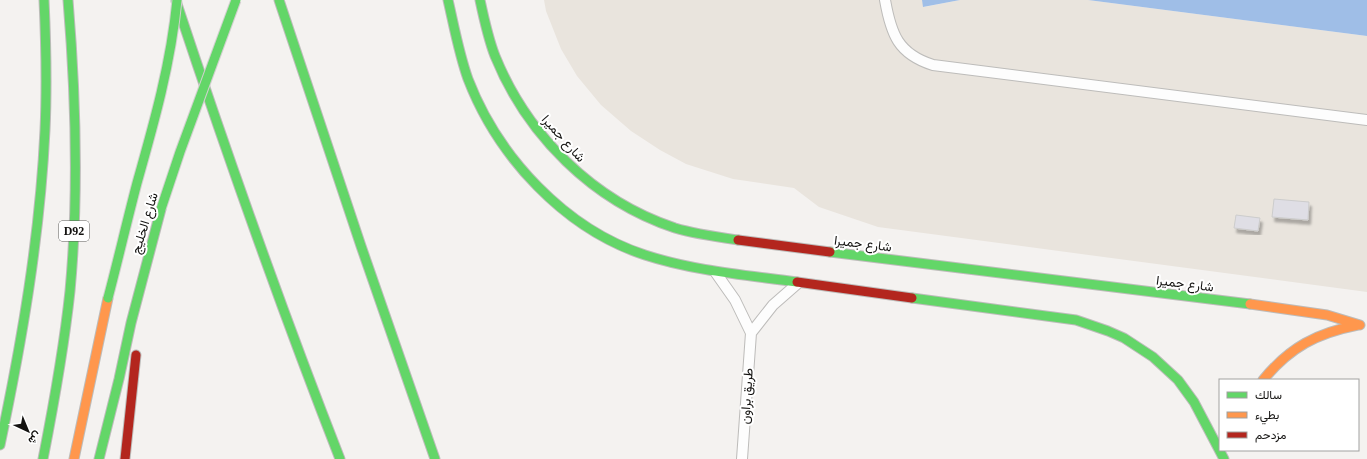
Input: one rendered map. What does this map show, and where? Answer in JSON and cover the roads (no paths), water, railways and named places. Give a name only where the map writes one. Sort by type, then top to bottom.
[{"type":"main road","points":[[0,445],[33,273],[40,210],[46,84],[44,0]]},
{"type":"main road","name":"D92","points":[[43,459],[65,333],[75,211],[75,89],[68,0]]},
{"type":"main road","points":[[176,0],[289,327],[340,459]]},
{"type":"main road","name":"شارع الخليج","points":[[74,459],[108,298],[163,90],[171,50],[176,0]]},
{"type":"main road","name":"شارع الخليج","points":[[99,459],[145,267],[161,210],[180,152],[236,0]]},
{"type":"main road","points":[[279,0],[364,254],[435,459]]},
{"type":"main road","points":[[448,0],[462,59],[472,87],[484,114],[498,139],[516,163],[557,205],[606,238],[661,260],[689,267],[1076,320],[1097,326],[1119,335],[1138,346],[1157,360],[1173,376],[1188,393],[1200,412],[1219,449]]},
{"type":"main road","name":"شارع جميرا","points":[[480,0],[495,54],[506,81],[536,129],[554,151],[575,171],[597,188],[647,217],[674,227],[729,239],[1310,312],[1364,325]]},
{"type":"main road","points":[[139,329],[145,267]]},
{"type":"main road","points":[[1264,379],[1283,357],[1300,345],[1339,328],[1364,325]]},
{"type":"main road","points":[[125,459],[137,344]]},
{"type":"lane","points":[[885,0],[893,35],[900,46],[910,55],[933,66],[1367,120]]},
{"type":"lane","name":"طريق براون","points":[[713,270],[735,300],[751,333],[742,459]]},
{"type":"lane","points":[[751,333],[773,305],[800,282]]},
{"type":"water","points":[[922,0],[960,0],[923,7]]},
{"type":"water","points":[[1088,0],[1367,0],[1367,36]]}]
